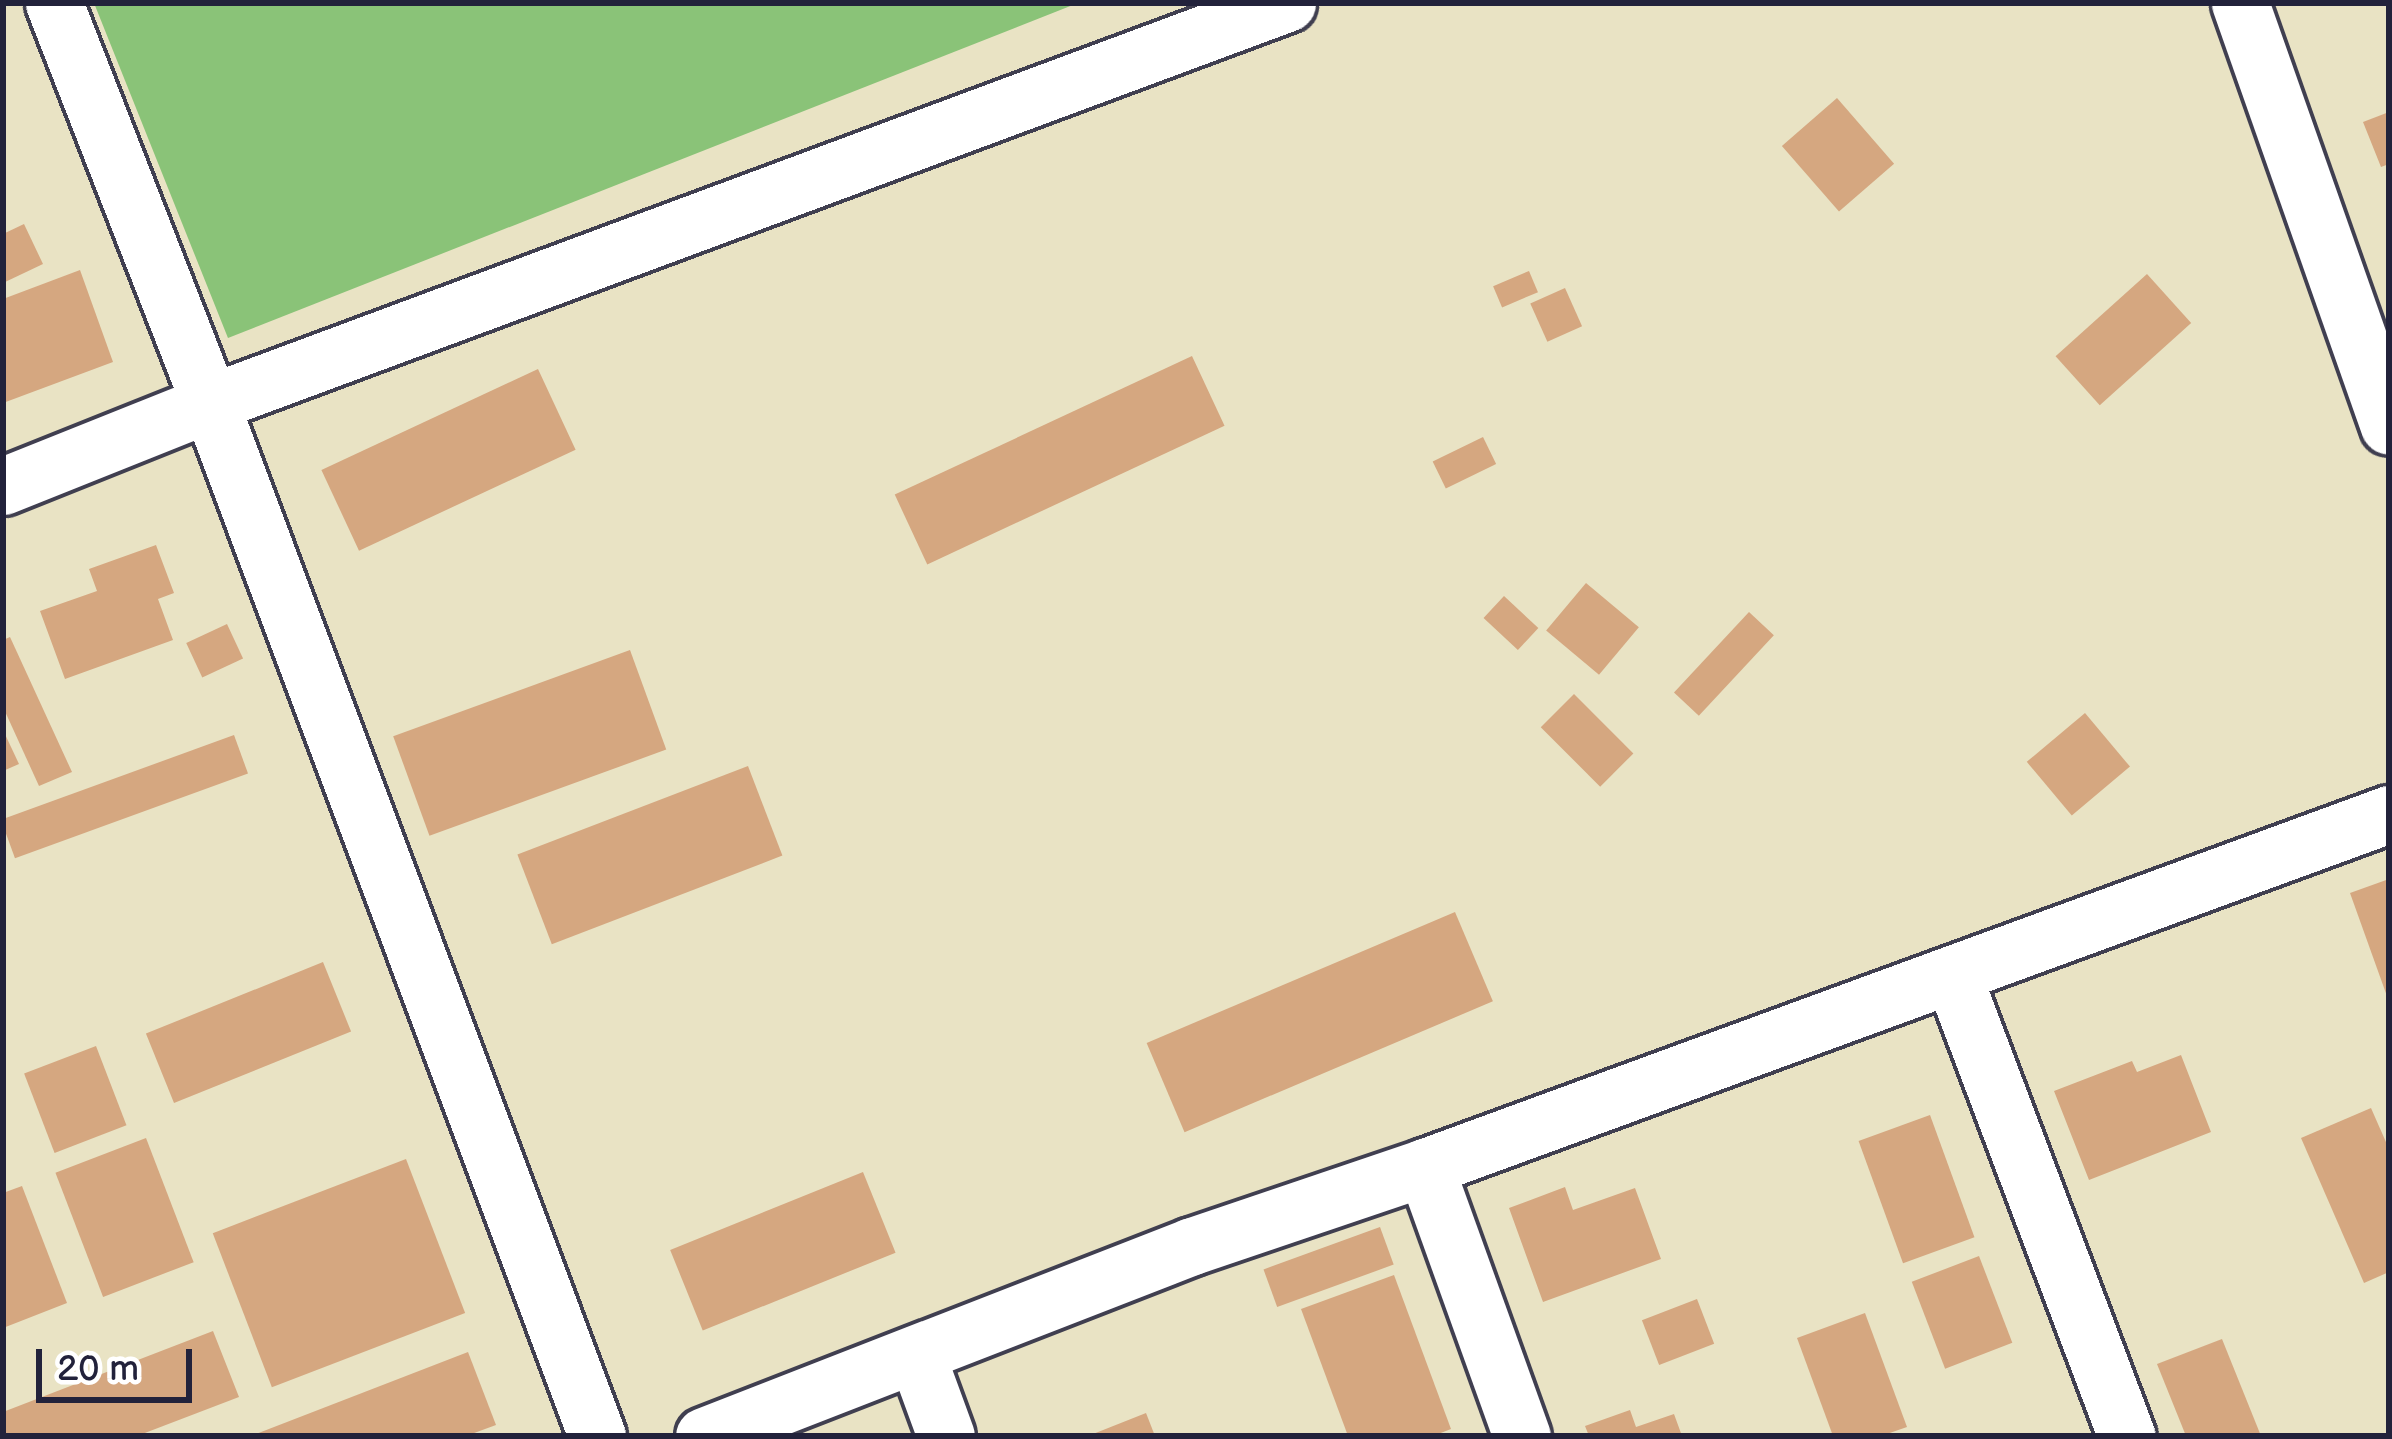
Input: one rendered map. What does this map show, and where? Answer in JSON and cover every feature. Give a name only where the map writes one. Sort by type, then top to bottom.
[{"type":"street","points":[[54,3],[210,403],[597,1436]]},
{"type":"street","points":[[3,486],[210,403],[1287,3]]},
{"type":"street","points":[[2240,3],[2389,425]]},
{"type":"street","points":[[704,1436],[1192,1246],[1425,1167],[2389,814]]},
{"type":"street","points":[[1952,974],[2127,1436]]},
{"type":"street","points":[[1425,1167],[1522,1436]]},
{"type":"street","points":[[916,1354],[946,1436]]},
{"type":"green space","points":[[94,3],[1078,3],[228,338]]},
{"type":"building","points":[[1837,98],[1894,164],[1839,212],[1782,146]]},
{"type":"building","points":[[2389,112],[2389,164],[2381,167],[2363,122]]},
{"type":"building","points":[[24,224],[43,264],[3,283],[3,234]]},
{"type":"building","points":[[80,270],[113,362],[3,403],[3,299]]},
{"type":"building","points":[[1529,271],[1538,292],[1502,307],[1493,286]]},
{"type":"building","points":[[2147,274],[2191,323],[2100,405],[2056,356]]},
{"type":"building","points":[[1565,288],[1582,326],[1547,342],[1530,303]]},
{"type":"building","points":[[1192,356],[1225,426],[927,564],[895,495]]},
{"type":"building","points":[[538,369],[576,450],[359,551],[321,470]]},
{"type":"building","points":[[1483,437],[1496,464],[1446,489],[1433,462]]},
{"type":"building","points":[[156,545],[174,593],[158,599],[173,640],[65,679],[40,611],[97,591],[89,569]]},
{"type":"building","points":[[1586,583],[1639,627],[1599,675],[1546,630]]},
{"type":"building","points":[[1504,596],[1538,628],[1518,650],[1484,618]]},
{"type":"building","points":[[1749,612],[1774,635],[1699,716],[1674,692]]},
{"type":"building","points":[[227,624],[243,658],[202,677],[186,643]]},
{"type":"building","points":[[10,637],[72,772],[39,786],[3,707],[3,640]]},
{"type":"building","points":[[630,650],[666,750],[429,836],[393,736]]},
{"type":"building","points":[[1574,694],[1633,753],[1600,787],[1541,727]]},
{"type":"building","points":[[2085,713],[2130,767],[2072,815],[2027,762]]},
{"type":"building","points":[[3,730],[19,764],[3,771]]},
{"type":"building","points":[[234,735],[248,774],[15,858],[3,819]]},
{"type":"building","points":[[748,766],[782,856],[552,944],[517,855]]},
{"type":"building","points":[[2389,879],[2389,998],[2388,999],[2350,893]]},
{"type":"building","points":[[1455,912],[1493,1001],[1185,1132],[1147,1043]]},
{"type":"building","points":[[323,962],[351,1032],[174,1103],[146,1034]]},
{"type":"building","points":[[96,1046],[126,1125],[55,1153],[24,1074]]},
{"type":"building","points":[[2181,1055],[2211,1132],[2089,1180],[2054,1091],[2132,1061],[2137,1072]]},
{"type":"building","points":[[2371,1108],[2389,1149],[2389,1272],[2364,1283],[2301,1138]]},
{"type":"building","points":[[1930,1115],[1974,1237],[1903,1263],[1859,1141]]},
{"type":"building","points":[[146,1138],[194,1262],[103,1297],[55,1173]]},
{"type":"building","points":[[406,1159],[465,1313],[272,1387],[213,1233]]},
{"type":"building","points":[[863,1172],[896,1253],[703,1331],[670,1250]]},
{"type":"building","points":[[22,1186],[67,1303],[3,1328],[3,1193]]},
{"type":"building","points":[[1565,1187],[1573,1210],[1635,1188],[1661,1259],[1543,1302],[1509,1208]]},
{"type":"building","points":[[1380,1227],[1394,1265],[1277,1307],[1263,1269]]},
{"type":"building","points":[[1979,1256],[2012,1343],[1945,1369],[1912,1282]]},
{"type":"building","points":[[1394,1275],[1451,1429],[1433,1436],[1348,1436],[1301,1309]]},
{"type":"building","points":[[1697,1299],[1714,1344],[1659,1365],[1642,1320]]},
{"type":"building","points":[[1865,1313],[1907,1427],[1881,1436],[1833,1436],[1797,1338]]},
{"type":"building","points":[[213,1331],[239,1397],[137,1436],[3,1436],[3,1412]]},
{"type":"building","points":[[2222,1339],[2261,1436],[2186,1436],[2157,1364]]},
{"type":"building","points":[[468,1352],[496,1425],[466,1436],[251,1436]]},
{"type":"building","points":[[1630,1410],[1636,1427],[1674,1414],[1682,1436],[1589,1436],[1585,1426]]},
{"type":"building","points":[[1146,1413],[1155,1436],[1088,1436]]}]
